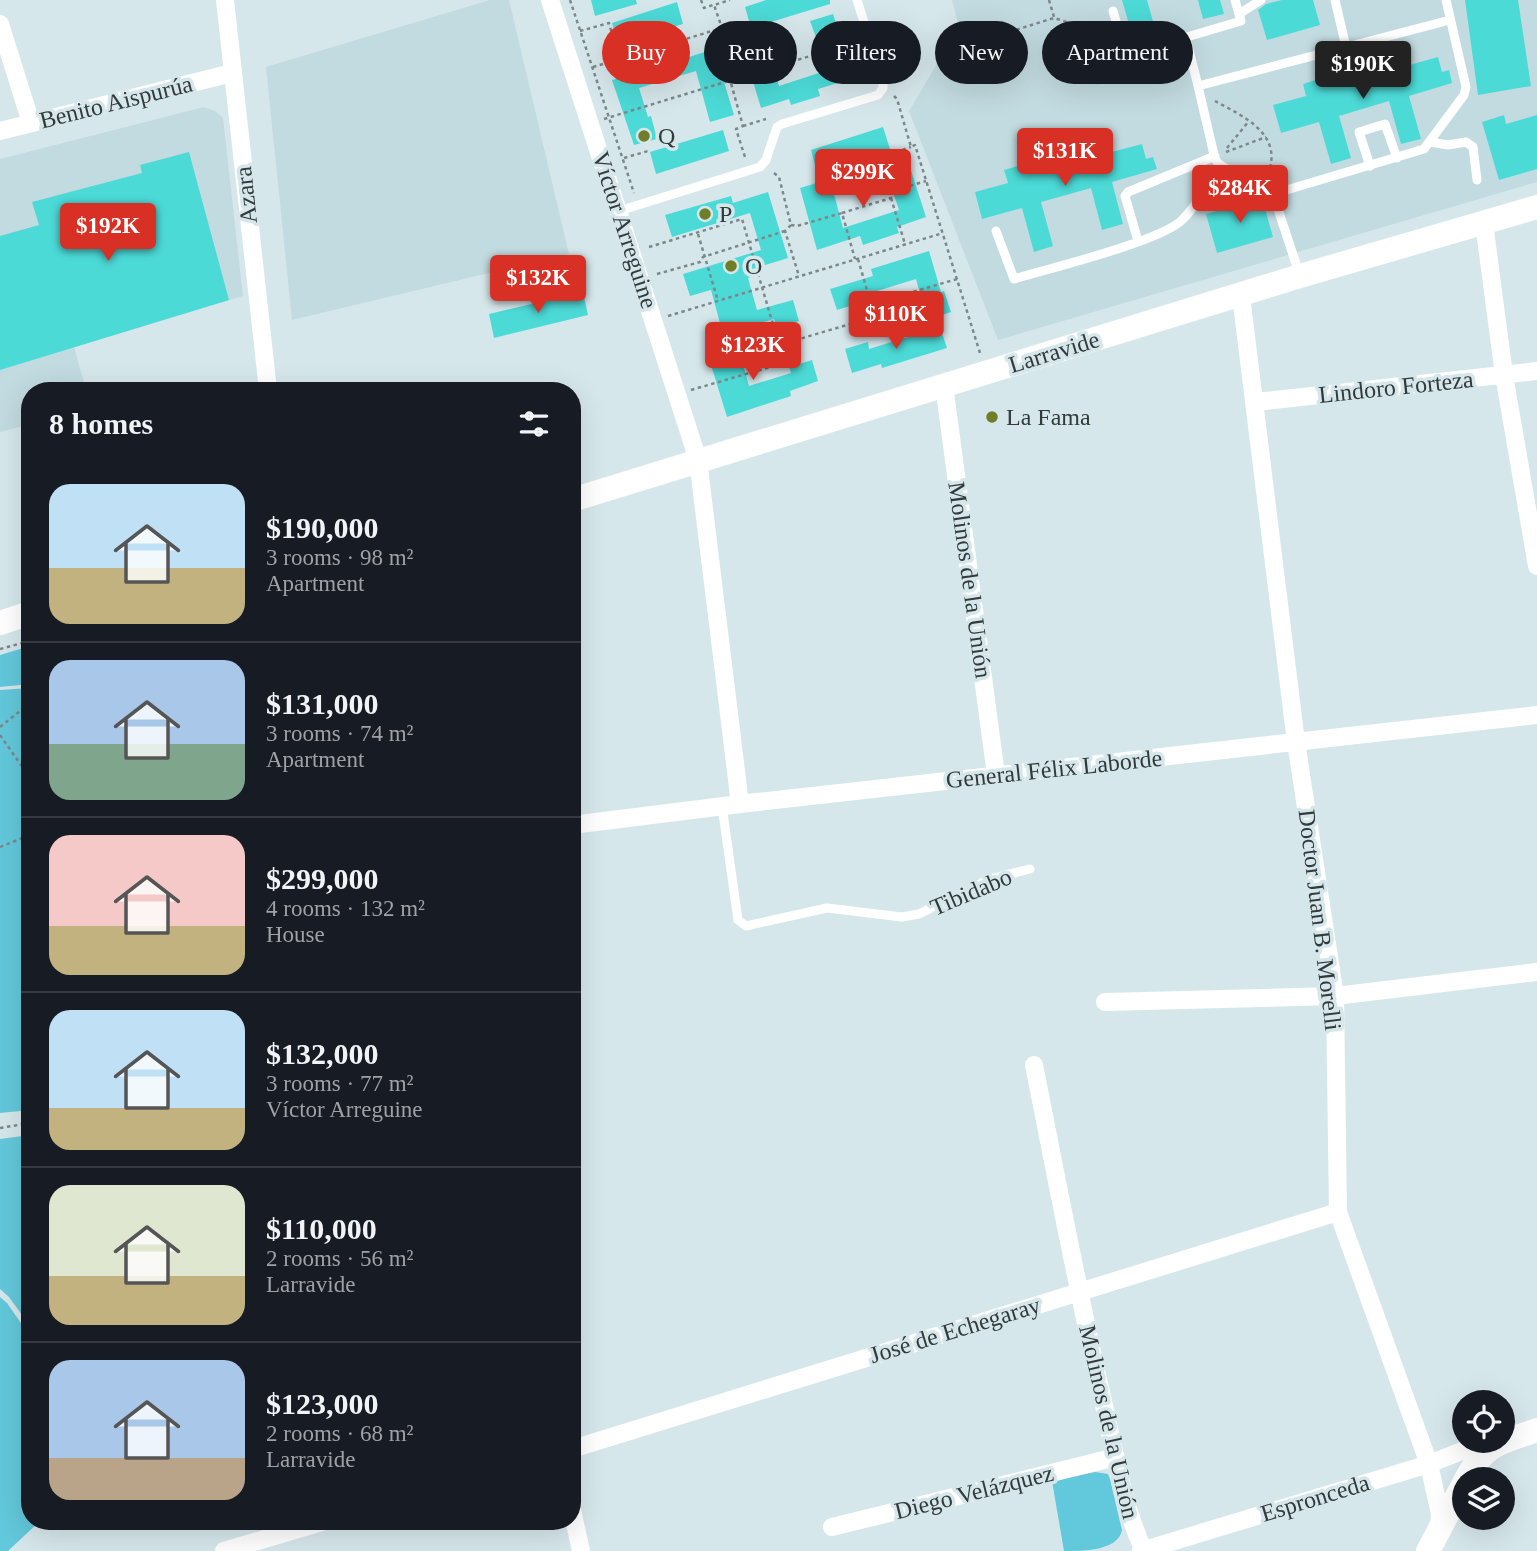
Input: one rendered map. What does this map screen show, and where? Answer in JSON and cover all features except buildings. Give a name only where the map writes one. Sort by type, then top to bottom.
[{"type":"street","name":"Azara","points":[[225,0],[267,382]]},
{"type":"street","name":"Víctor Arreguine","points":[[550,0],[698,460]]},
{"type":"street","points":[[0,24],[31,123]]},
{"type":"street","name":"Benito Aispurúa","points":[[0,131],[232,73]]},
{"type":"street","name":"Larravide","points":[[581,496],[1300,276],[1537,207]]},
{"type":"street","points":[[1484,223],[1504,375],[1537,566]]},
{"type":"street","name":"Doctor Juan B. Morelli","points":[[1241,296],[1296,742],[1335,996],[1338,1212],[1429,1464],[1440,1514],[1433,1541]]},
{"type":"street","name":"Lindoro Forteza","points":[[1256,402],[1537,371]]},
{"type":"street","name":"Molinos de la Unión","points":[[944,386],[996,775]]},
{"type":"street","name":"Tibidabo","points":[[698,460],[731,805]]},
{"type":"street","points":[[0,623],[21,616]]},
{"type":"street","name":"General Félix Laborde","points":[[581,824],[1537,715]]},
{"type":"street","points":[[1105,1002],[1335,996],[1537,972]]},
{"type":"street","name":"Molinos de la Unión","points":[[1034,1065],[1078,1292],[1116,1457],[1135,1531],[1143,1551]]},
{"type":"street","name":"José de Echegaray","points":[[581,1445],[1338,1212]]},
{"type":"street","points":[[1515,1438],[1537,1430]]},
{"type":"street","name":"Espronceda","points":[[1143,1551],[1429,1464],[1457,1453]]},
{"type":"street","name":"Diego Velázquez","points":[[832,1527],[1116,1457]]},
{"type":"street","points":[[1433,1541],[1452,1505]]},
{"type":"street","points":[[224,1551],[295,1530]]},
{"type":"street","points":[[576,1530],[581,1551]]},
{"type":"lane","points":[[857,0],[864,21]]},
{"type":"lane","points":[[1193,36],[1241,21],[1235,0]]},
{"type":"lane","points":[[1239,14],[1261,0]]},
{"type":"lane","points":[[1335,0],[1346,47]]},
{"type":"lane","points":[[1269,193],[1424,149],[1464,96],[1466,87],[1446,0]]},
{"type":"lane","points":[[1113,11],[1116,21]]},
{"type":"lane","points":[[1199,89],[1450,20]]},
{"type":"lane","points":[[996,232],[1014,279],[1138,242],[1182,222],[1205,191],[1217,160],[1193,65]]},
{"type":"lane","points":[[619,211],[764,164],[775,132],[782,124],[877,95],[883,85]]},
{"type":"lane","points":[[1370,166],[1359,132],[1385,124],[1397,158]]},
{"type":"lane","points":[[1430,142],[1448,145],[1466,142],[1473,147],[1478,180]]},
{"type":"lane","points":[[1217,160],[1269,193],[1300,276]]},
{"type":"lane","points":[[1138,242],[1125,196],[1133,189],[1217,160]]},
{"type":"lane","name":"Tibidabo","points":[[731,805],[738,920],[746,926],[827,908],[902,917],[919,914],[935,906],[951,904],[986,880],[1030,869]]},
{"type":"path","points":[[570,0],[638,205]]},
{"type":"path","points":[[701,0],[704,8],[730,0]]},
{"type":"path","points":[[1049,0],[1054,18]]},
{"type":"path","points":[[714,5],[720,21]]},
{"type":"path","points":[[1028,26],[1054,18],[1064,21]]},
{"type":"path","points":[[562,36],[602,25]]},
{"type":"path","points":[[574,73],[602,64]]},
{"type":"path","points":[[590,124],[717,84]]},
{"type":"path","points":[[731,84],[743,126],[736,129],[749,171]]},
{"type":"path","points":[[883,85],[897,99],[911,147]]},
{"type":"path","points":[[1199,89],[1249,121],[1266,137],[1272,155],[1269,193]]},
{"type":"path","points":[[1249,121],[1223,153],[1266,137]]},
{"type":"path","points":[[905,244],[878,158],[915,145],[984,373]]},
{"type":"path","points":[[604,165],[648,151]]},
{"type":"path","points":[[764,164],[779,177],[791,225]]},
{"type":"path","points":[[890,192],[926,181]]},
{"type":"path","points":[[791,225],[797,226],[891,198]]},
{"type":"path","points":[[779,345],[874,317],[842,213]]},
{"type":"path","points":[[632,252],[743,219],[784,363],[677,394]]},
{"type":"path","points":[[640,278],[700,262],[705,257],[785,231],[791,225]]},
{"type":"path","points":[[785,231],[799,276]]},
{"type":"path","points":[[697,233],[718,301]]},
{"type":"path","points":[[654,321],[943,233]]},
{"type":"path","points":[[871,304],[957,279]]},
{"type":"path","points":[[752,372],[743,340],[775,331]]},
{"type":"path","points":[[0,649],[21,643]]},
{"type":"path","points":[[0,727],[21,710]]},
{"type":"path","points":[[0,735],[21,765]]},
{"type":"path","points":[[0,847],[21,839]]},
{"type":"path","points":[[0,1128],[21,1124]]},
{"type":"shaded area","points":[[490,0],[509,0],[569,254],[292,320],[266,67]]},
{"type":"shaded area","points":[[952,0],[1537,0],[1537,182],[998,340],[909,111],[935,67],[935,84],[1028,84],[1028,21],[957,21]]},
{"type":"shaded area","points":[[204,107],[215,111],[223,118],[243,296],[74,347],[84,382],[21,382],[21,426],[0,432],[0,159]]},
{"type":"shaded area","points":[[21,649],[21,685],[0,687],[0,655]]},
{"type":"shaded area","points":[[21,689],[21,1111],[0,1113],[0,690]]},
{"type":"shaded area","points":[[21,1136],[21,1314],[0,1289],[0,1139]]},
{"type":"shaded area","points":[[0,1297],[21,1323],[21,1530],[30,1530],[8,1551],[0,1551]]},
{"type":"shaded area","points":[[1095,1472],[1108,1474],[1122,1530],[1119,1537],[1107,1546],[1064,1551],[1052,1481]]},
{"type":"place","name":"Q","points":[[644,136]]},
{"type":"place","name":"P","points":[[705,214]]},
{"type":"place","name":"O","points":[[731,266]]},
{"type":"place","name":"La Fama","points":[[992,417]]}]
